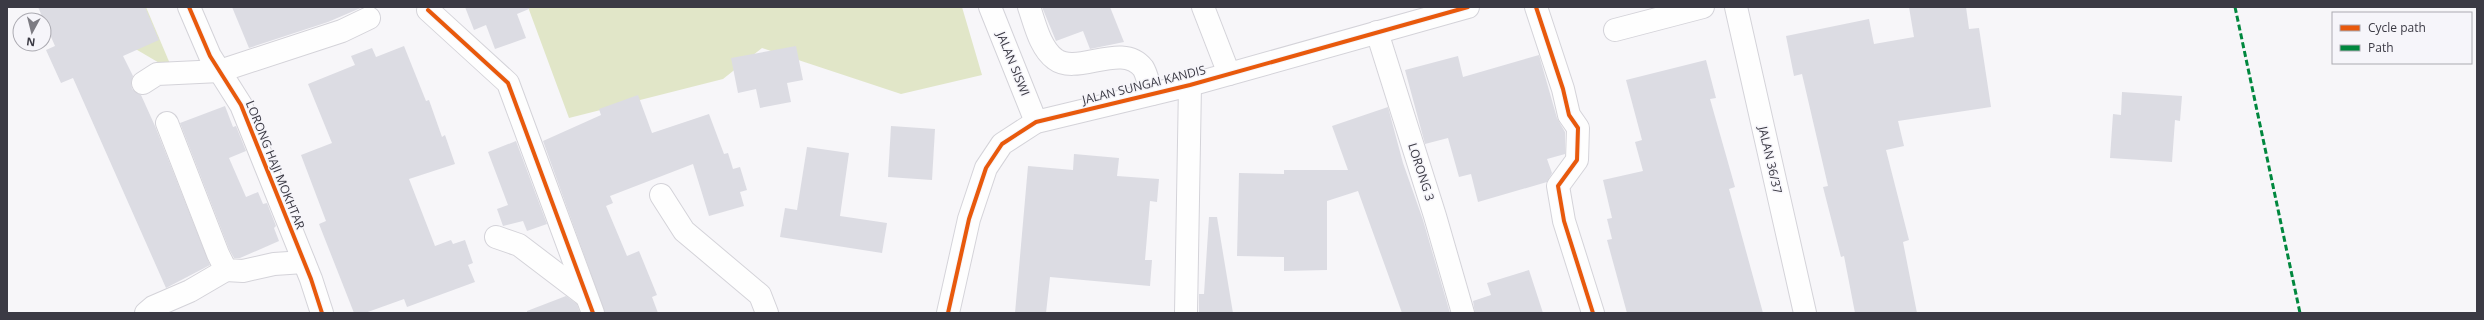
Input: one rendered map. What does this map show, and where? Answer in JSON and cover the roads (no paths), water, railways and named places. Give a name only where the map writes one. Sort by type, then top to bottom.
[{"type":"street","name":"LORONG HAJI MOKHTAR","points":[[189,7],[210,56],[241,105],[304,262],[322,313]]},
{"type":"street","name":"JALAN SISWI","points":[[990,7],[1036,122]]},
{"type":"street","points":[[1029,7],[1042,43],[1055,59],[1068,64],[1116,57],[1129,60],[1142,68],[1152,94]]},
{"type":"street","points":[[1203,7],[1230,74]]},
{"type":"street","name":"JALAN SUNGAI KANDIS","points":[[948,313],[969,219],[986,168],[1002,144],[1036,122],[1230,74],[1377,32],[1427,13],[1468,7]]},
{"type":"street","points":[[1536,7],[1563,90],[1569,115],[1578,128],[1577,160],[1558,186],[1564,221],[1593,313]]},
{"type":"street","points":[[1615,30],[1703,7]]},
{"type":"street","name":"JALAN 36/37","points":[[1736,7],[1805,313]]},
{"type":"street","points":[[428,10],[508,82],[590,304]]},
{"type":"street","points":[[143,83],[157,74],[220,71],[342,31],[369,18]]},
{"type":"street","name":"LORONG 3","points":[[1377,32],[1435,216],[1463,313]]},
{"type":"street","points":[[1186,313],[1190,85]]},
{"type":"street","points":[[167,123],[218,254],[226,270]]},
{"type":"street","points":[[661,195],[684,230],[760,295],[767,313]]},
{"type":"street","points":[[496,237],[519,245],[590,304]]},
{"type":"street","points":[[146,313],[153,307],[190,291],[226,270],[242,271],[274,264],[304,262]]}]
